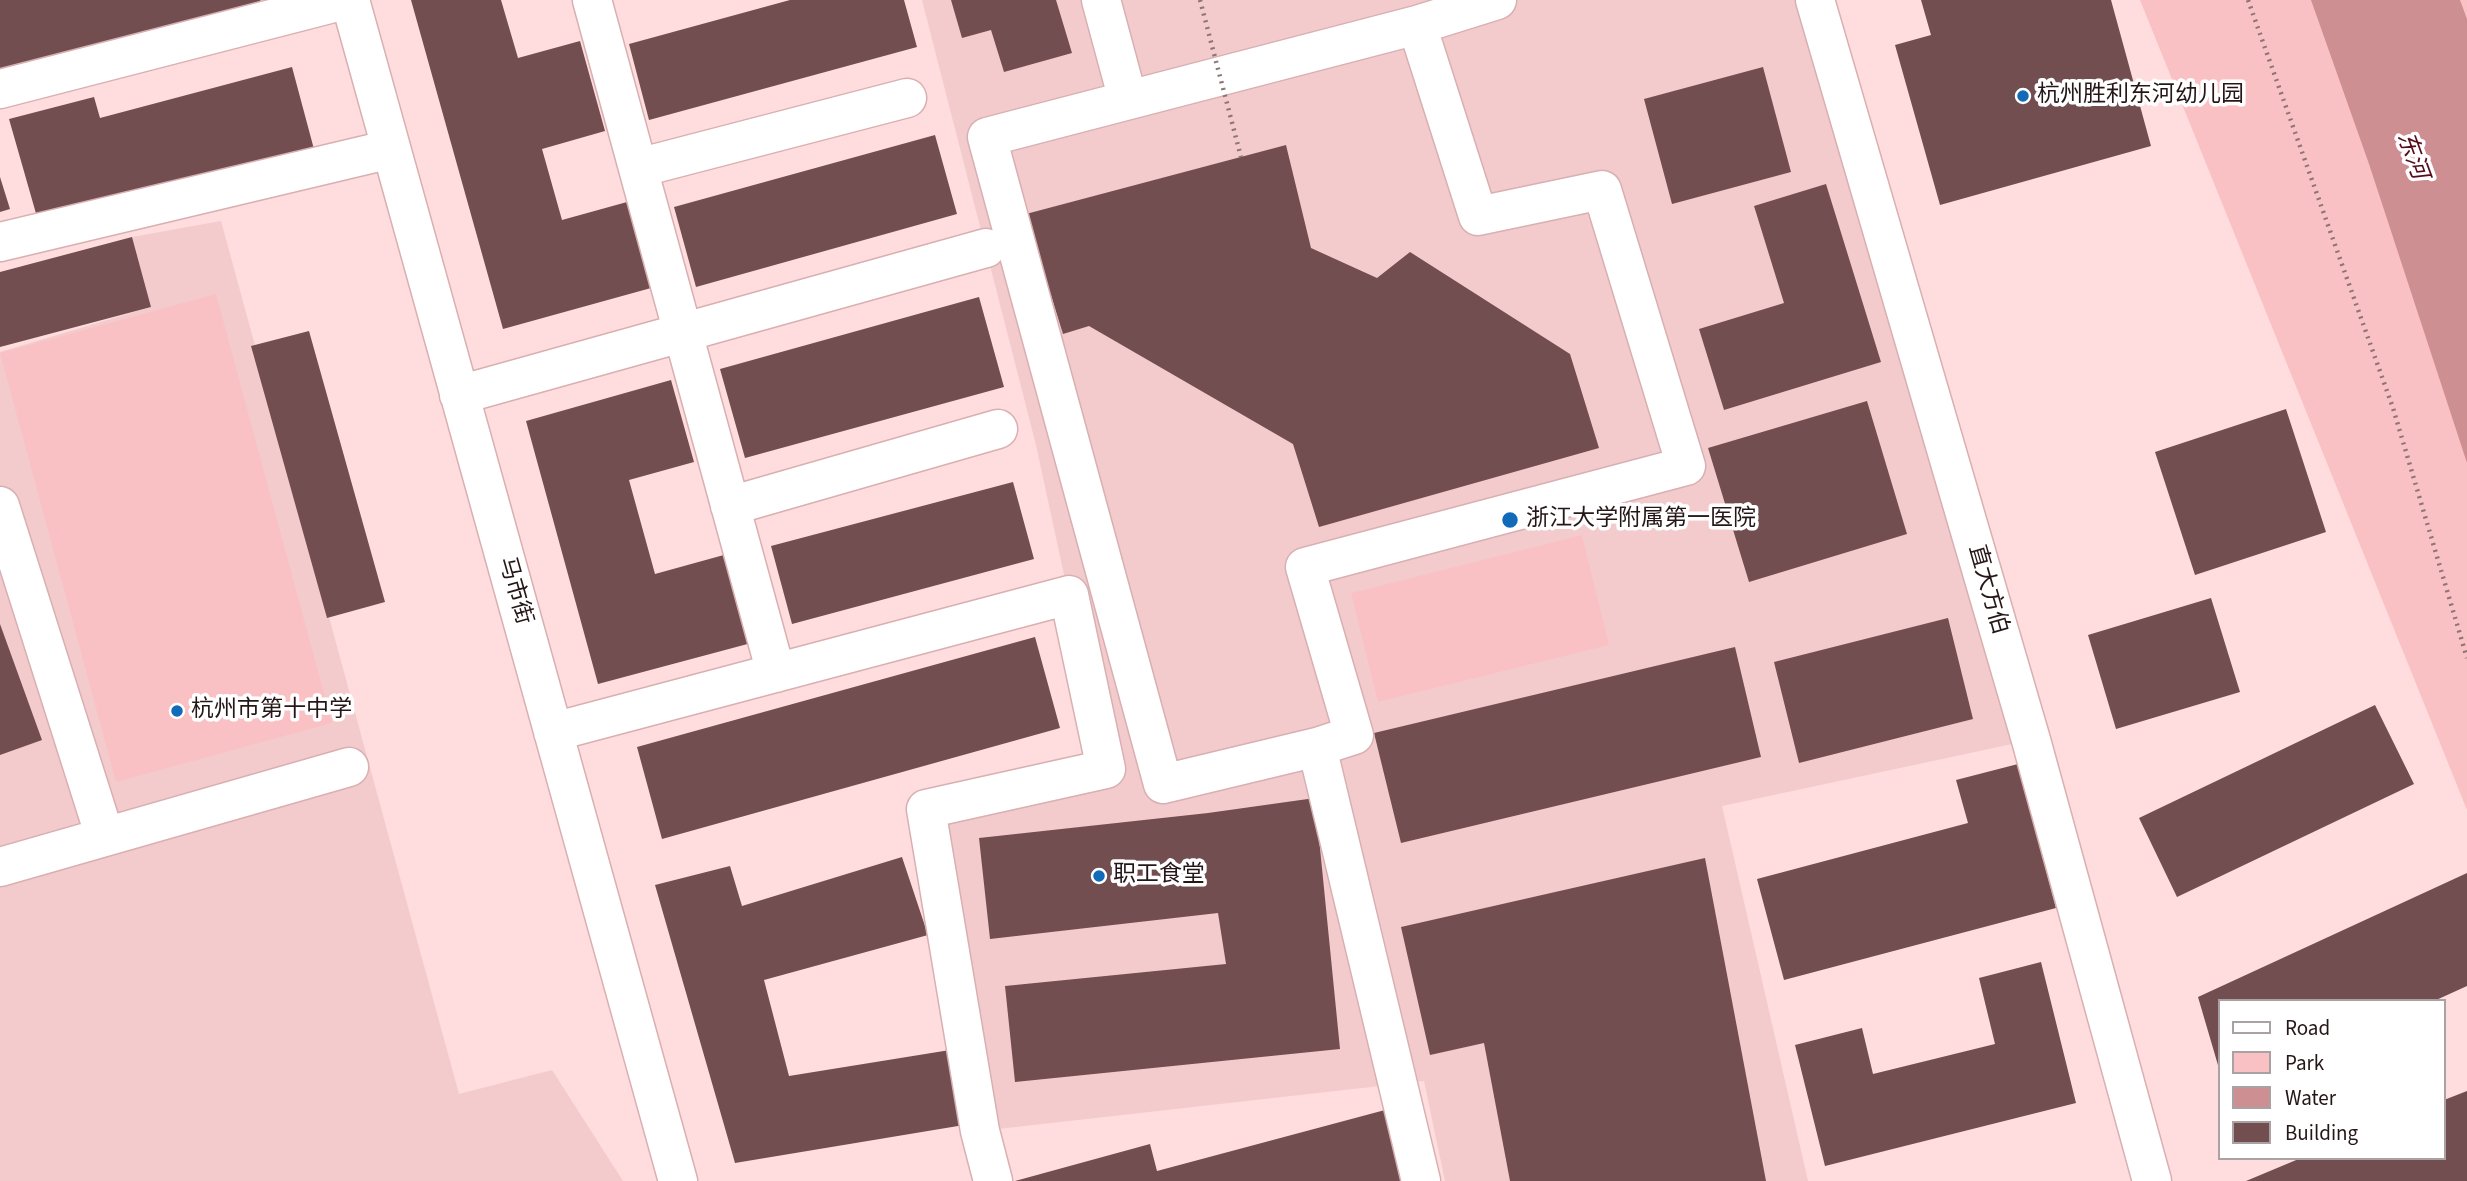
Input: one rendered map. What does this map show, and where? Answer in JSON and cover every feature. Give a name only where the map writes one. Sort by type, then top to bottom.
[{"type":"street","points":[[0,89],[347,0]]},
{"type":"street","name":"马市街","points":[[347,0],[391,149],[678,1181]]},
{"type":"street","points":[[1101,0],[1128,100]]},
{"type":"street","points":[[1417,26],[1478,216],[1602,190],[1686,466],[1305,567],[1354,735],[1317,747],[1163,784],[987,137],[1417,26],[1497,0]]},
{"type":"street","name":"直大方伯","points":[[1815,0],[2031,740],[2152,1181]]},
{"type":"street","points":[[601,2],[638,168],[775,673]]},
{"type":"street","points":[[638,168],[907,98]]},
{"type":"street","points":[[0,242],[391,149]]},
{"type":"street","points":[[459,395],[986,248]]},
{"type":"street","points":[[730,506],[998,429]]},
{"type":"street","points":[[0,506],[105,837]]},
{"type":"street","points":[[553,732],[1069,595],[1106,769],[926,809],[980,1131],[991,1181]]},
{"type":"street","points":[[1317,747],[1421,1181]]},
{"type":"street","points":[[0,867],[349,767]]},
{"type":"path","points":[[1200,0],[1241,157]]},
{"type":"path","points":[[2248,0],[2393,408],[2467,658]]},
{"type":"shaded area","name":"浙江大学附属第一医院","points":[[922,0],[1815,0],[2031,740],[1722,806],[1808,1181],[1445,1181],[1424,1081],[980,1131],[926,809],[1106,769],[1036,445]]},
{"type":"shaded area","name":"杭州市第十中学","points":[[221,221],[459,1094],[552,1070],[623,1181],[0,1181],[0,352],[151,307],[132,237]]},
{"type":"green space","points":[[2140,0],[2467,0],[2467,810]]},
{"type":"green space","points":[[216,294],[332,723],[116,782],[0,353]]},
{"type":"green space","points":[[1582,535],[1609,645],[1378,702],[1351,593]]},
{"type":"water","name":"东河","points":[[2311,0],[2460,0],[2467,19],[2467,463],[2369,164]]},
{"type":"building","points":[[0,0],[260,0],[261,1],[0,76]]},
{"type":"building","points":[[411,0],[501,0],[518,58],[580,41],[605,131],[542,149],[562,220],[627,202],[651,288],[503,329]]},
{"type":"building","points":[[790,0],[904,0],[917,47],[649,120],[629,44]]},
{"type":"building","points":[[951,0],[1056,0],[1072,53],[1004,72],[991,30],[962,38]]},
{"type":"building","name":"杭州胜利东河幼儿园","points":[[1921,0],[2111,0],[2151,146],[1940,205],[1895,45],[1931,35]]},
{"type":"building","points":[[292,67],[315,153],[37,217],[9,119],[94,97],[100,118]]},
{"type":"building","points":[[1763,67],[1791,172],[1672,204],[1644,99]]},
{"type":"building","points":[[935,135],[957,214],[696,287],[674,207]]},
{"type":"building","points":[[1286,145],[1311,248],[1377,278],[1410,252],[1570,354],[1599,448],[1319,527],[1293,444],[1089,326],[1063,334],[1026,214]]},
{"type":"building","points":[[0,177],[10,209],[0,212]]},
{"type":"building","points":[[1826,184],[1881,362],[1724,410],[1699,329],[1784,303],[1754,206]]},
{"type":"building","points":[[132,237],[151,307],[0,347],[0,272]]},
{"type":"building","points":[[979,297],[1004,387],[745,458],[720,369]]},
{"type":"building","points":[[309,331],[385,602],[327,618],[251,346]]},
{"type":"building","points":[[671,380],[694,462],[629,480],[655,574],[731,553],[755,642],[598,684],[526,421]]},
{"type":"building","points":[[1867,401],[1907,534],[1749,582],[1708,448]]},
{"type":"building","points":[[2286,409],[2326,532],[2195,575],[2155,452]]},
{"type":"building","points":[[1013,482],[1034,559],[792,624],[771,546]]},
{"type":"building","points":[[2211,598],[2240,692],[2116,729],[2088,635]]},
{"type":"building","points":[[1948,618],[1973,719],[1799,763],[1774,662]]},
{"type":"building","points":[[0,624],[42,740],[0,755]]},
{"type":"building","points":[[1035,637],[1060,728],[662,839],[637,747]]},
{"type":"building","points":[[1735,647],[1761,757],[1401,843],[1374,733]]},
{"type":"building","points":[[2375,705],[2414,784],[2177,897],[2139,818]]},
{"type":"building","points":[[2018,764],[2056,908],[1784,980],[1757,879],[1968,823],[1956,780]]},
{"type":"building","points":[[1315,798],[1340,1049],[1015,1082],[1005,986],[1226,964],[1218,913],[990,939],[979,838],[1208,813]]},
{"type":"building","points":[[902,857],[928,935],[764,980],[789,1076],[950,1050],[964,1125],[735,1163],[655,885],[730,866],[742,906]]},
{"type":"building","points":[[1705,858],[1766,1181],[1510,1181],[1484,1043],[1430,1055],[1401,927]]},
{"type":"building","points":[[2467,873],[2467,986],[2438,999],[2218,999],[2218,1065],[2198,997]]},
{"type":"building","points":[[2041,962],[2076,1103],[1825,1166],[1795,1045],[1862,1028],[1873,1074],[1995,1044],[1979,978]]},
{"type":"building","points":[[2467,1091],[2467,1181],[2246,1181],[2296,1160],[2446,1160],[2446,1099]]},
{"type":"building","points":[[1385,1110],[1404,1181],[1015,1181],[1150,1144],[1157,1171]]},
{"type":"place","name":"杭州胜利东河幼儿园","points":[[2023,96]]},
{"type":"place","name":"浙江大学附属第一医院","points":[[1510,520]]},
{"type":"place","name":"杭州市第十中学","points":[[177,711]]},
{"type":"place","name":"职工食堂","points":[[1099,876]]}]
